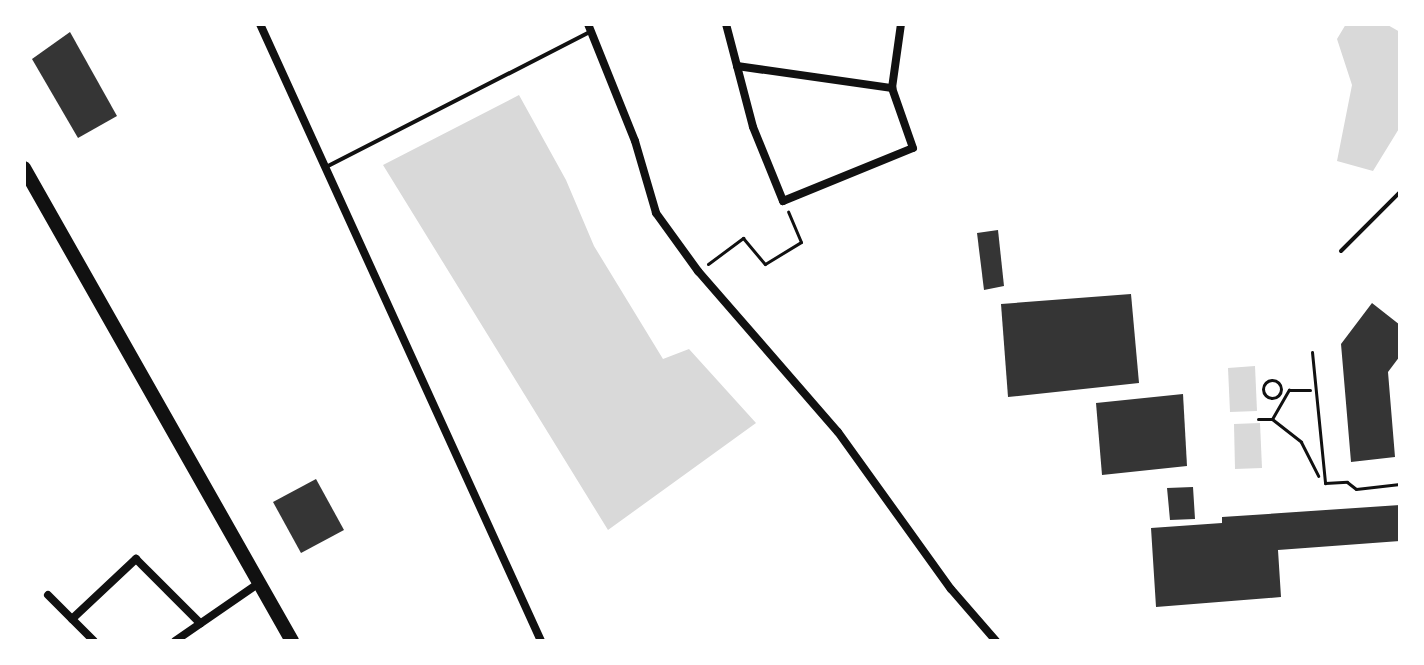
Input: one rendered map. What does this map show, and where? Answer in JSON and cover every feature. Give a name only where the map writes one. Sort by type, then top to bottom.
[{"type":"highway","points":[[24,168],[292,641]]},
{"type":"street","points":[[260,24],[328,166],[541,641]]},
{"type":"street","points":[[726,24],[753,127],[783,201],[913,148],[892,88],[901,24]]},
{"type":"street","points":[[590,27],[635,141],[656,213],[698,271],[838,432],[951,589],[996,641]]},
{"type":"street","points":[[737,66],[892,88]]},
{"type":"street","points":[[72,619],[136,559],[200,623]]},
{"type":"street","points":[[175,641],[259,583]]},
{"type":"street","points":[[48,595],[94,641]]},
{"type":"lane","points":[[328,166],[590,27]]},
{"type":"lane","points":[[1341,251],[1400,192]]},
{"type":"path","points":[[698,271],[743,238],[765,264],[801,242],[783,201]]},
{"type":"path","points":[[1312,352],[1325,483],[1347,482],[1356,489],[1400,484]]},
{"type":"path","points":[[1266,382],[1279,383],[1275,398],[1263,393],[1266,382]]},
{"type":"path","points":[[1272,419],[1289,390],[1310,390]]},
{"type":"path","points":[[1258,419],[1272,419],[1301,442],[1318,476]]},
{"type":"shaded area","points":[[1346,24],[1386,24],[1400,32],[1400,127],[1373,171],[1337,161],[1352,85],[1337,39]]},
{"type":"shaded area","points":[[519,95],[566,180],[594,246],[663,359],[689,349],[756,423],[608,530],[383,165]]},
{"type":"shaded area","points":[[1255,366],[1257,411],[1230,412],[1228,368]]},
{"type":"shaded area","points":[[1260,423],[1262,468],[1235,469],[1234,424]]},
{"type":"building","points":[[70,32],[117,116],[78,138],[32,59]]},
{"type":"building","points":[[998,230],[1004,286],[984,290],[977,233]]},
{"type":"building","points":[[1131,294],[1139,383],[1008,397],[1001,304]]},
{"type":"building","points":[[1372,303],[1400,325],[1400,356],[1388,372],[1395,457],[1351,462],[1341,344]]},
{"type":"building","points":[[1183,394],[1187,466],[1102,475],[1096,403]]},
{"type":"building","points":[[316,479],[344,530],[301,553],[273,502]]},
{"type":"building","points":[[1193,487],[1195,519],[1170,520],[1167,488]]},
{"type":"building","points":[[1400,505],[1400,541],[1278,550],[1281,597],[1156,607],[1151,528],[1222,523],[1222,517]]}]
